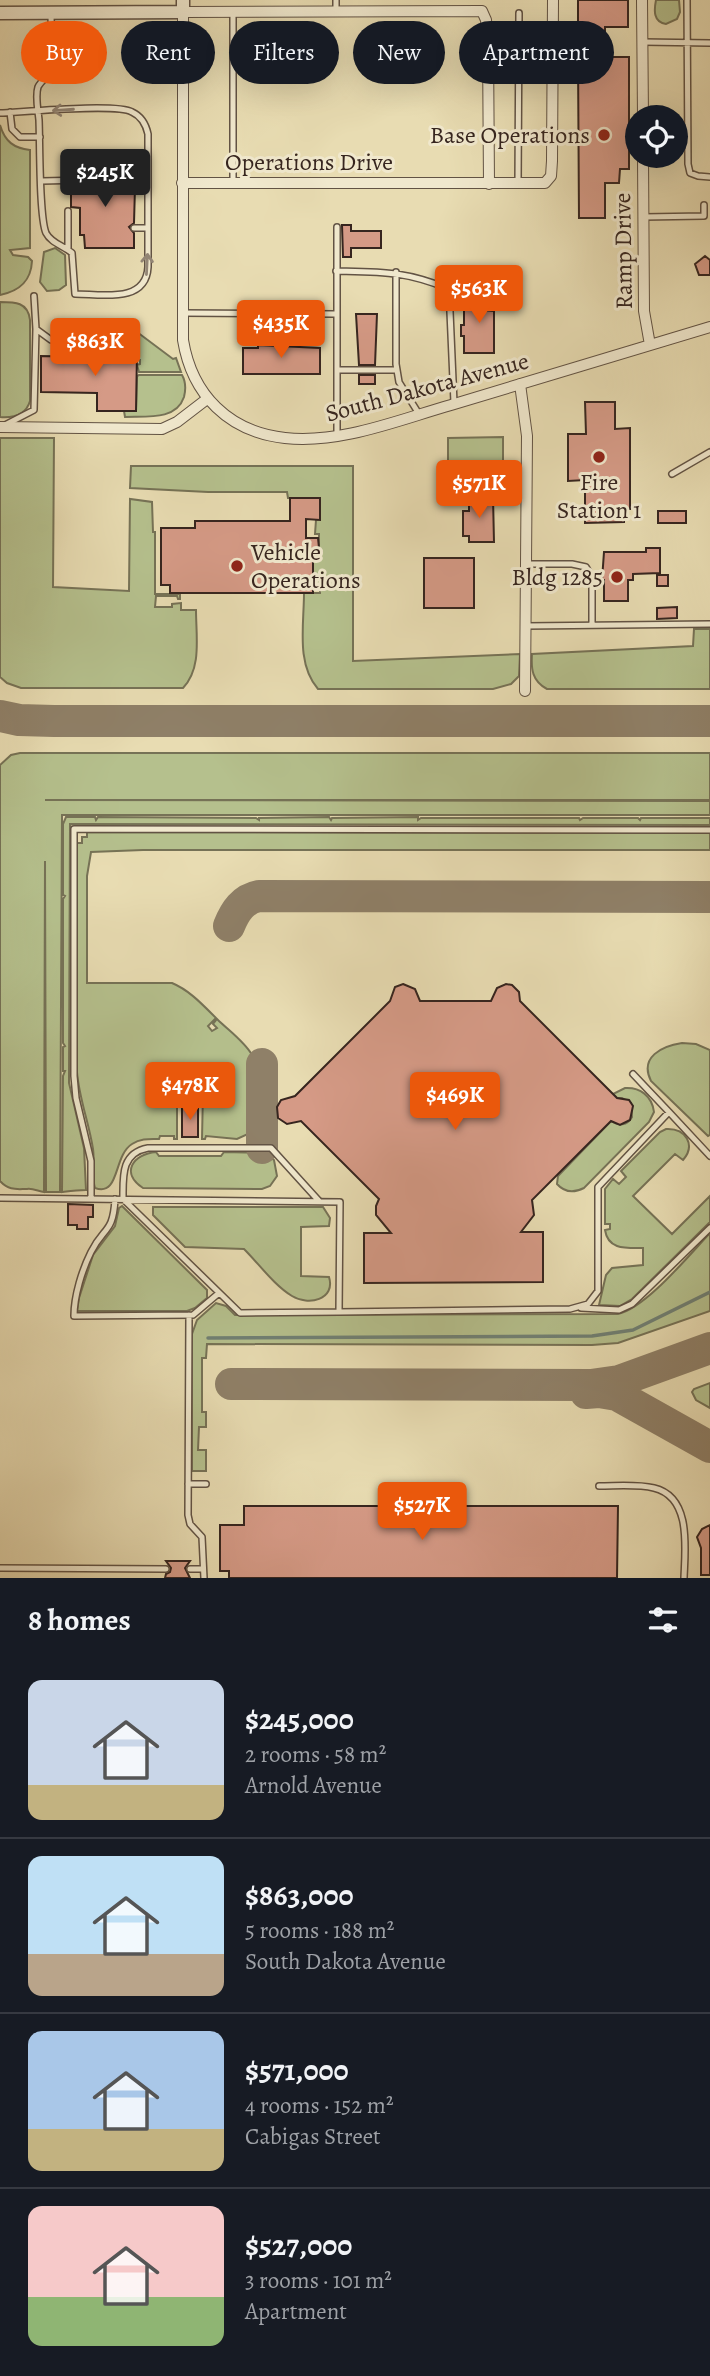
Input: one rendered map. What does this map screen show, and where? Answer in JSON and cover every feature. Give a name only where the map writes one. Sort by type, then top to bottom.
[{"type":"street","name":"Operations Drive","points":[[182,183],[545,183],[551,176],[552,0]]},
{"type":"street","points":[[642,0],[643,105]]},
{"type":"street","points":[[0,13],[51,14],[183,6],[233,12],[482,11],[486,20],[488,44],[489,184]]},
{"type":"street","points":[[0,427],[156,430],[173,425],[207,399],[192,373],[185,351],[182,313],[183,6]]},
{"type":"street","name":"Ramp Drive","points":[[643,168],[644,311],[650,345]]},
{"type":"street","name":"South Dakota Avenue","points":[[207,399],[232,420],[271,436],[305,439],[337,436],[454,404],[710,327]]},
{"type":"street","points":[[520,384],[527,436],[525,691]]},
{"type":"lane","points":[[336,0],[336,11]]},
{"type":"lane","points":[[687,0],[688,164],[690,173],[710,177]]},
{"type":"lane","points":[[233,12],[233,183]]},
{"type":"lane","points":[[518,184],[519,13]]},
{"type":"lane","points":[[0,113],[38,112],[82,109],[133,112],[142,120],[148,134],[148,273],[142,285],[129,293],[75,294],[72,253],[53,241],[45,230],[38,112],[38,89],[52,71],[51,14]]},
{"type":"lane","points":[[643,42],[710,43]]},
{"type":"lane","points":[[10,112],[12,130],[20,137],[40,138]]},
{"type":"lane","points":[[113,174],[148,174]]},
{"type":"lane","points":[[42,181],[85,180]]},
{"type":"lane","points":[[643,217],[704,216],[704,205]]},
{"type":"lane","points":[[68,211],[68,249]]},
{"type":"lane","points":[[337,227],[337,436]]},
{"type":"lane","points":[[134,228],[148,228]]},
{"type":"lane","points":[[337,271],[396,272],[420,277],[449,289],[454,404]]},
{"type":"lane","points":[[396,272],[397,370],[399,382],[418,414]]},
{"type":"lane","points":[[0,427],[34,410],[34,296]]},
{"type":"lane","points":[[182,313],[337,314]]},
{"type":"lane","points":[[36,329],[51,340],[63,340]]},
{"type":"lane","points":[[337,370],[397,370]]},
{"type":"lane","points":[[673,474],[710,452]]},
{"type":"lane","points":[[526,564],[572,564],[586,567],[592,577],[592,625]]},
{"type":"lane","points":[[526,626],[710,624]]},
{"type":"lane","points":[[91,1198],[91,1161],[76,1098],[74,1076],[74,829],[710,830]]},
{"type":"lane","points":[[633,1074],[710,1156]]},
{"type":"lane","points":[[581,1308],[594,1298],[600,1282],[598,1187],[669,1112]]},
{"type":"lane","points":[[319,1201],[271,1148],[140,1149],[124,1166],[123,1199],[240,1313],[581,1308],[619,1310],[632,1304],[710,1228]]},
{"type":"lane","points":[[0,1198],[340,1202],[339,1312]]},
{"type":"lane","points":[[115,1199],[111,1225],[90,1254],[75,1299],[74,1315],[197,1314],[219,1293]]},
{"type":"lane","points":[[189,1315],[188,1515],[190,1524],[202,1537],[204,1578]]},
{"type":"lane","points":[[188,1484],[206,1484]]},
{"type":"lane","points":[[599,1486],[656,1488],[669,1495],[682,1517],[684,1578]]},
{"type":"lane","points":[[0,1568],[166,1569]]},
{"type":"lane","points":[[190,1569],[203,1569]]},
{"type":"green space","points":[[656,0],[679,0],[680,12],[677,19],[666,24],[659,21],[655,11]]},
{"type":"green space","points":[[0,125],[11,143],[30,150],[30,248],[10,250],[13,255],[28,257],[32,261],[23,284],[0,295]]},
{"type":"green space","points":[[55,248],[65,255],[66,285],[59,290],[47,291],[40,282],[44,252]]},
{"type":"green space","points":[[0,302],[24,306],[30,320],[30,401],[22,412],[10,417],[0,417]]},
{"type":"green space","points":[[137,332],[173,359],[176,358],[181,372],[139,372],[137,365],[140,360],[137,360],[137,352],[102,352],[102,347],[137,345]]},
{"type":"green space","points":[[139,375],[182,375],[185,388],[180,405],[159,416],[125,417],[124,411],[136,411]]},
{"type":"green space","points":[[503,437],[503,469],[448,470],[448,438]]},
{"type":"green space","points":[[0,438],[54,438],[53,587],[129,591],[130,499],[152,502],[155,594],[180,594],[180,599],[177,596],[156,596],[155,607],[172,607],[172,604],[181,603],[181,610],[196,610],[195,662],[183,688],[21,688],[0,677]]},
{"type":"green space","points":[[131,466],[353,466],[353,661],[520,654],[519,676],[511,684],[493,689],[318,689],[307,668],[303,631],[304,593],[320,593],[320,586],[306,586],[306,577],[313,576],[313,555],[306,555],[306,538],[308,548],[319,548],[319,534],[315,534],[316,520],[320,519],[320,499],[288,498],[287,492],[130,488]]},
{"type":"green space","points":[[694,629],[710,629],[710,689],[547,689],[538,682],[534,674],[532,654],[693,646]]},
{"type":"green space","points":[[710,753],[710,800],[45,800],[710,801],[710,815],[62,815],[60,1192],[46,1192],[45,861],[44,1192],[13,1189],[0,1181],[0,765],[11,755]]},
{"type":"green space","points":[[66,817],[95,817],[96,820],[98,817],[259,820],[329,817],[331,820],[418,817],[418,820],[710,818],[710,825],[70,824],[69,1083],[84,1148],[86,1190],[62,1192],[65,1071],[63,824]]},
{"type":"green space","points":[[87,832],[710,833],[710,850],[91,852],[87,876],[87,983],[172,983],[178,986],[216,1018],[208,1026],[212,1031],[217,1028],[213,1024],[217,1019],[245,1045],[252,1055],[255,1072],[254,1109],[248,1134],[237,1139],[206,1136],[202,1139],[203,1092],[200,1069],[181,1068],[181,1093],[177,1093],[177,1139],[174,1139],[174,1136],[160,1136],[159,1139],[142,1140],[132,1144],[122,1157],[113,1181],[109,1187],[103,1189],[95,1188],[93,1149],[77,1072],[77,843],[82,843],[82,837],[87,837]]},
{"type":"green space","points":[[682,1043],[696,1044],[710,1050],[708,1136],[651,1081],[648,1073],[650,1059],[655,1054]]},
{"type":"green space","points":[[625,1088],[636,1089],[648,1097],[654,1112],[649,1122],[584,1188],[566,1191],[557,1184],[558,1176],[611,1121],[623,1124],[632,1117],[631,1103],[613,1094]]},
{"type":"green space","points":[[666,1129],[684,1134],[689,1143],[687,1154],[683,1160],[675,1154],[633,1196],[672,1234],[710,1196],[710,1222],[632,1299],[620,1306],[599,1305],[606,1275],[612,1268],[643,1265],[643,1248],[619,1246],[607,1237],[605,1230],[610,1229],[610,1224],[605,1224],[605,1189],[613,1179],[619,1184],[626,1177],[621,1171]]},
{"type":"green space","points":[[156,1152],[159,1156],[221,1156],[224,1152],[263,1153],[274,1160],[277,1176],[270,1186],[262,1189],[143,1188],[132,1176],[132,1165],[141,1156]]},
{"type":"green space","points":[[122,1206],[207,1290],[207,1298],[195,1308],[187,1311],[77,1311],[93,1255],[115,1226],[119,1208]]},
{"type":"green space","points":[[153,1207],[323,1207],[330,1218],[329,1226],[301,1227],[301,1276],[329,1277],[328,1291],[319,1299],[298,1299],[279,1286],[244,1249],[185,1247],[153,1215]]},
{"type":"green space","points":[[710,1233],[710,1311],[618,1343],[207,1344],[206,1358],[202,1358],[202,1412],[206,1412],[206,1427],[199,1427],[198,1450],[206,1450],[206,1471],[192,1471],[192,1334],[197,1320],[216,1303],[226,1306],[235,1315],[618,1314],[629,1310],[654,1292]]},
{"type":"green space","points":[[710,1383],[710,1408],[696,1400],[692,1392]]},
{"type":"building","name":"Base Operations","points":[[578,0],[628,0],[628,27],[614,27],[614,21],[578,21]]},
{"type":"building","name":"Base Operations","points":[[614,57],[629,57],[629,105],[625,105],[625,168],[629,169],[620,169],[619,183],[605,183],[605,218],[579,218],[578,84],[614,84]]},
{"type":"building","points":[[85,162],[113,162],[109,177],[118,179],[118,187],[135,187],[134,223],[129,227],[134,233],[134,248],[85,248],[84,235],[80,235],[80,208],[71,207],[71,187],[85,187],[90,182],[85,175]]},
{"type":"building","points":[[342,225],[351,225],[351,231],[381,231],[381,248],[351,248],[351,257],[343,257]]},
{"type":"building","points":[[705,256],[710,260],[710,275],[699,275],[695,264]]},
{"type":"building","points":[[497,290],[481,310],[494,311],[494,353],[464,353],[461,325],[464,325],[464,310],[474,310],[473,291]]},
{"type":"building","points":[[356,314],[377,314],[375,365],[359,365]]},
{"type":"building","points":[[258,345],[320,348],[320,374],[243,374],[243,348],[258,348]]},
{"type":"building","points":[[98,352],[137,352],[136,411],[97,411],[97,393],[41,392],[41,356],[98,357]]},
{"type":"building","points":[[359,375],[375,375],[375,384],[359,384]]},
{"type":"building","name":"Fire Station 1","points":[[585,402],[615,402],[615,429],[630,428],[630,509],[624,509],[624,522],[585,523],[585,480],[568,481],[568,434],[586,434]]},
{"type":"building","points":[[469,497],[493,497],[494,542],[469,542],[469,536],[463,536],[463,511],[469,511]]},
{"type":"building","name":"Vehicle Operations","points":[[290,498],[320,498],[320,520],[306,519],[306,538],[318,538],[319,548],[313,548],[313,593],[170,593],[170,585],[161,585],[161,528],[195,528],[195,521],[290,521]]},
{"type":"building","points":[[658,511],[686,511],[686,523],[658,523]]},
{"type":"building","name":"Bldg 1285","points":[[646,548],[660,548],[660,573],[633,574],[633,580],[628,580],[628,601],[604,601],[604,552],[646,552]]},
{"type":"building","points":[[424,558],[474,558],[474,608],[424,608]]},
{"type":"building","points":[[657,575],[668,575],[668,586],[657,586]]},
{"type":"building","points":[[677,607],[677,618],[657,619],[657,608]]},
{"type":"building","points":[[403,984],[415,989],[420,1001],[491,1001],[497,988],[506,984],[512,985],[519,992],[520,1001],[617,1098],[629,1100],[633,1106],[630,1120],[620,1125],[611,1121],[532,1200],[534,1215],[521,1232],[543,1232],[543,1282],[364,1283],[364,1233],[391,1233],[376,1215],[379,1199],[301,1121],[287,1124],[278,1118],[277,1107],[281,1100],[295,1096],[390,1001],[395,987]]},
{"type":"building","points":[[182,1107],[198,1107],[198,1137],[182,1137]]},
{"type":"building","points":[[68,1204],[93,1205],[93,1217],[88,1217],[88,1229],[77,1229],[77,1225],[68,1225]]},
{"type":"building","points":[[244,1506],[618,1506],[617,1578],[229,1578],[229,1571],[220,1571],[220,1525],[244,1525]]},
{"type":"building","points":[[710,1525],[710,1575],[701,1575],[701,1548],[697,1537],[702,1529]]},
{"type":"building","points":[[166,1561],[190,1561],[185,1568],[190,1578],[165,1578],[171,1568]]},
{"type":"waterway","points":[[208,1338],[592,1336],[633,1330],[710,1292]]},
{"type":"taxiway","points":[[0,716],[19,720],[54,721],[710,721]]},
{"type":"taxiway","points":[[229,926],[240,906],[259,896],[710,897]]},
{"type":"taxiway","points":[[262,1064],[262,1148]]},
{"type":"taxiway","points":[[231,1384],[591,1385],[619,1381],[710,1348]]},
{"type":"taxiway","points":[[586,1393],[617,1395],[710,1447]]},
{"type":"place","name":"Base Operations","points":[[604,135]]},
{"type":"place","name":"Fire Station 1","points":[[599,457]]},
{"type":"place","name":"Vehicle Operations","points":[[237,566]]},
{"type":"place","name":"Bldg 1285","points":[[617,577]]}]
